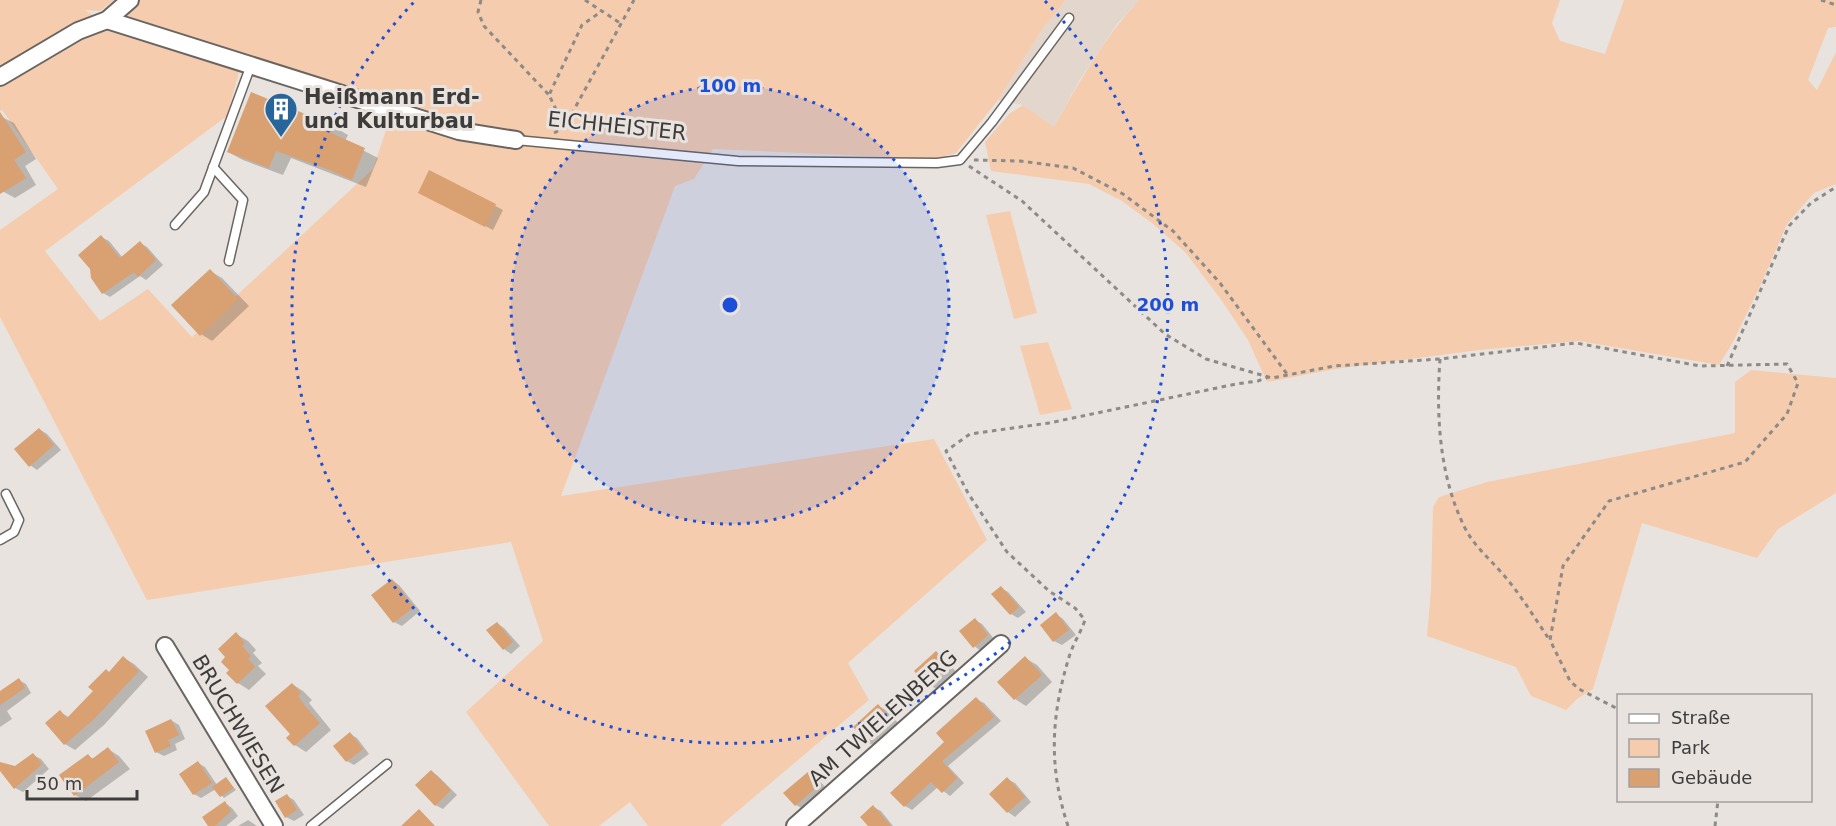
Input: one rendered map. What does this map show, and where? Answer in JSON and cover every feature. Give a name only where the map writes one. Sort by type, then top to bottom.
[{"type":"street","points":[[0,77],[78,31],[107,20],[130,0]]},
{"type":"street","name":"EICHHEISTER","points":[[107,20],[459,131],[516,140]]},
{"type":"street","name":"AM TWIELENBERG","points":[[795,826],[1001,644]]},
{"type":"street","name":"BRUCHWIESEN","points":[[165,646],[274,826]]},
{"type":"lane","points":[[960,160],[992,122],[1070,18]]},
{"type":"lane","points":[[176,225],[204,192],[251,66]]},
{"type":"lane","name":"EICHHEISTER","points":[[516,140],[738,161],[937,163],[960,160]]},
{"type":"lane","points":[[213,167],[243,200],[229,261]]},
{"type":"lane","points":[[0,540],[14,532],[19,520],[6,494]]},
{"type":"lane","points":[[311,826],[387,764]]},
{"type":"path","points":[[481,0],[478,12],[484,26],[549,95],[564,128]]},
{"type":"path","points":[[585,0],[620,23]]},
{"type":"path","points":[[537,141],[564,128],[634,0]]},
{"type":"path","points":[[1821,0],[1836,5]]},
{"type":"path","points":[[549,95],[582,25],[602,11]]},
{"type":"path","points":[[960,160],[1020,161],[1073,168],[1123,194],[1173,231],[1220,283],[1287,375]]},
{"type":"path","points":[[960,160],[1022,201],[1165,334],[1206,359],[1269,377]]},
{"type":"path","points":[[1727,366],[1790,226],[1811,203],[1836,187]]},
{"type":"path","points":[[1068,826],[1061,805],[1053,745],[1055,718],[1065,671],[1085,620],[1075,608],[1049,591],[1007,552],[968,493],[946,451],[970,434],[1049,423],[1269,377],[1334,366],[1440,359],[1576,343],[1700,366],[1787,364],[1798,383],[1787,414],[1745,462],[1609,501],[1563,566],[1550,640]]},
{"type":"path","points":[[1440,359],[1437,402],[1447,483],[1464,526],[1482,554],[1501,572],[1550,640],[1570,681],[1579,689],[1617,709]]},
{"type":"path","points":[[1715,826],[1718,802]]},
{"type":"shaded area","points":[[1066,0],[1139,0],[1117,24],[1080,79],[1054,127],[1023,105],[998,100],[1042,30]]},
{"type":"green space","points":[[0,0],[114,0],[100,11],[85,10],[111,26],[240,68],[227,116],[45,251],[100,321],[148,289],[192,337],[373,169],[395,103],[123,17],[140,0],[1066,0],[1042,30],[998,100],[956,153],[934,159],[713,149],[694,179],[675,186],[561,496],[934,439],[987,540],[848,663],[869,700],[720,826],[648,826],[630,802],[599,826],[549,826],[466,712],[543,641],[511,542],[147,600],[0,317],[0,230],[58,189],[2,110],[0,111]]},
{"type":"green space","points":[[1139,0],[1560,0],[1552,23],[1560,41],[1605,54],[1624,0],[1836,0],[1836,27],[1828,28],[1808,80],[1817,90],[1836,52],[1836,184],[1814,193],[1787,224],[1761,284],[1733,342],[1719,365],[1579,341],[1479,350],[1335,369],[1267,382],[1248,340],[1222,301],[1186,253],[1152,223],[1122,201],[1089,184],[991,171],[985,142],[1009,114],[1023,105],[1054,127],[1103,45]]},
{"type":"green space","points":[[1010,211],[1037,313],[1014,319],[986,215]]},
{"type":"green space","points":[[1048,342],[1072,409],[1040,415],[1020,346]]},
{"type":"green space","points":[[1751,370],[1836,378],[1836,493],[1778,529],[1757,558],[1642,523],[1593,689],[1577,699],[1566,710],[1531,696],[1516,667],[1427,636],[1431,590],[1433,507],[1439,497],[1487,482],[1735,433],[1735,382]]},
{"type":"building","name":"Heißmann Erd- und Kulturbau","points":[[251,92],[335,126],[331,133],[365,148],[352,180],[276,151],[269,168],[227,152]]},
{"type":"building","points":[[0,112],[26,152],[14,160],[26,178],[0,194]]},
{"type":"building","points":[[429,170],[496,204],[485,227],[418,193]]},
{"type":"building","points":[[101,235],[120,258],[140,241],[156,260],[138,277],[134,272],[102,294],[91,278],[90,269],[78,255]]},
{"type":"building","points":[[210,269],[238,299],[200,336],[171,305]]},
{"type":"building","points":[[39,428],[54,445],[29,467],[14,449]]},
{"type":"building","points":[[392,579],[414,607],[393,623],[371,595]]},
{"type":"building","points":[[1001,586],[1019,607],[1010,615],[991,594]]},
{"type":"building","points":[[1056,612],[1069,630],[1053,642],[1040,625]]},
{"type":"building","points":[[975,618],[988,635],[973,648],[959,631]]},
{"type":"building","points":[[497,622],[513,642],[503,650],[486,630]]},
{"type":"building","points":[[236,632],[245,643],[242,646],[251,656],[248,659],[255,667],[237,684],[226,673],[229,670],[221,662],[225,657],[218,649]]},
{"type":"building","points":[[936,651],[950,667],[928,686],[914,671]]},
{"type":"building","points":[[123,656],[139,671],[94,719],[64,745],[45,723],[60,710],[67,718],[93,691],[88,687],[106,669],[109,672]]},
{"type":"building","points":[[1025,656],[1042,675],[1014,700],[997,682]]},
{"type":"building","points":[[19,678],[25,688],[0,705],[0,691]]},
{"type":"building","points":[[292,683],[301,693],[298,696],[305,706],[320,723],[294,746],[286,738],[290,734],[265,706]]},
{"type":"building","points":[[976,697],[994,717],[942,761],[957,778],[942,793],[931,782],[904,807],[890,793],[944,742],[936,733]]},
{"type":"building","points":[[878,704],[893,721],[868,744],[853,727]]},
{"type":"building","points":[[171,719],[179,735],[168,740],[171,746],[155,753],[145,731]]},
{"type":"building","points":[[350,732],[363,749],[346,762],[333,746]]},
{"type":"building","points":[[108,747],[119,762],[74,796],[59,775],[88,754],[92,759]]},
{"type":"building","points":[[33,753],[42,764],[14,789],[0,771],[0,762],[15,766]]},
{"type":"building","points":[[198,761],[212,783],[193,795],[179,774]]},
{"type":"building","points":[[431,770],[451,790],[435,806],[415,785]]},
{"type":"building","points":[[809,771],[820,784],[795,806],[783,793]]},
{"type":"building","points":[[226,777],[234,788],[220,797],[212,787]]},
{"type":"building","points":[[1007,777],[1025,797],[1007,813],[989,794]]},
{"type":"building","points":[[287,794],[297,810],[285,818],[275,801]]},
{"type":"building","points":[[225,801],[231,811],[215,826],[208,826],[202,817]]},
{"type":"building","points":[[873,805],[891,826],[868,826],[860,817]]},
{"type":"building","points":[[419,809],[435,826],[401,826]]},
{"type":"place","name":"Heißmann Erd- und Kulturbau","points":[[281,138]]}]
